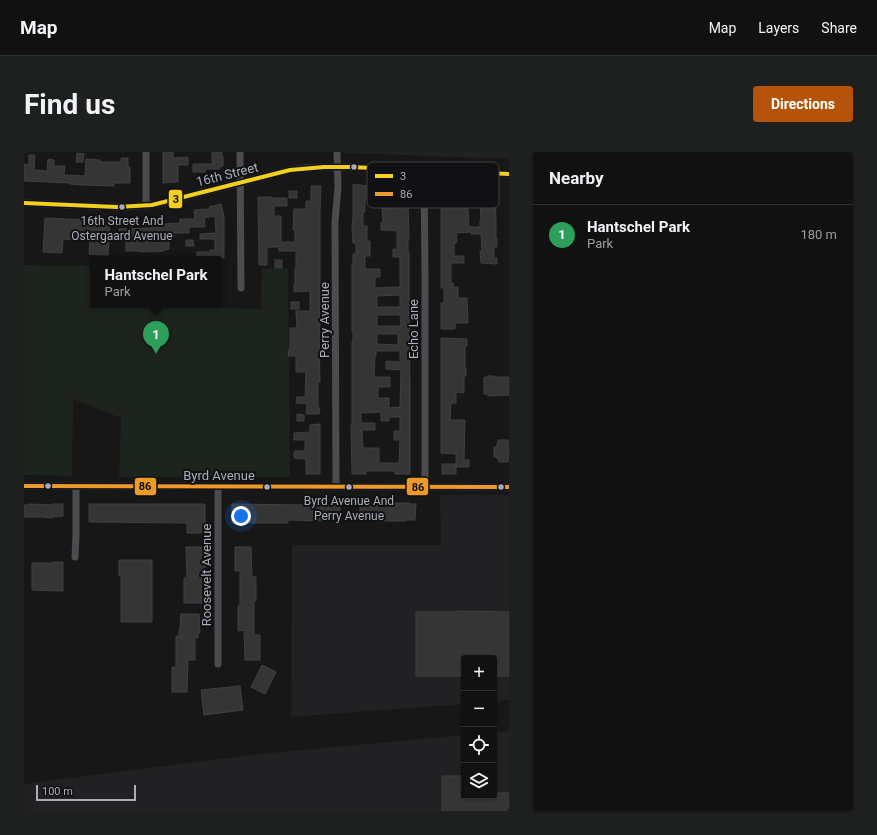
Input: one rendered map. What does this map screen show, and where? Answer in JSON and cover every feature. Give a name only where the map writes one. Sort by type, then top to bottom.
[{"type":"street","points":[[146,152],[146,206]]},
{"type":"street","points":[[240,152],[242,288]]},
{"type":"street","name":"Perry Avenue","points":[[336,487],[335,222],[338,187],[337,152]]},
{"type":"street","name":"16th Street","points":[[24,203],[117,207],[146,206],[290,170],[337,167],[367,168]]},
{"type":"street","name":"16th Street","points":[[499,174],[509,174]]},
{"type":"street","name":"Echo Lane","points":[[424,208],[425,488]]},
{"type":"street","name":"Byrd Avenue","points":[[24,486],[509,487]]},
{"type":"street","points":[[75,556],[76,486]]},
{"type":"street","name":"Roosevelt Avenue","points":[[218,487],[218,664]]},
{"type":"shaded area","points":[[509,152],[509,159],[346,153]]},
{"type":"shaded area","points":[[24,265],[90,266],[90,308],[261,309],[262,269],[288,269],[290,477],[119,477],[121,418],[73,399],[72,476],[24,475]]},
{"type":"shaded area","points":[[440,495],[509,495],[509,700],[497,702],[497,655],[461,655],[461,704],[291,717],[292,545],[441,545]]},
{"type":"shaded area","points":[[509,731],[509,811],[24,811],[24,784],[259,754],[461,735],[461,799],[497,799],[497,732]]},
{"type":"building","points":[[163,152],[173,152],[173,158],[188,157],[188,165],[178,165],[178,182],[163,183]]},
{"type":"building","points":[[212,152],[222,152],[223,166],[219,167],[219,169],[205,169],[205,172],[193,172],[193,164],[212,164]]},
{"type":"building","points":[[77,153],[84,154],[83,162],[76,162]]},
{"type":"building","points":[[29,155],[35,155],[34,170],[47,171],[48,159],[54,160],[54,166],[65,166],[64,175],[85,176],[86,159],[100,160],[100,162],[121,162],[121,158],[128,158],[128,167],[130,167],[130,183],[114,183],[114,186],[24,181],[24,164],[29,165]]},
{"type":"building","points":[[353,184],[366,186],[367,198],[365,198],[365,212],[363,212],[363,226],[367,226],[367,241],[370,241],[370,256],[365,256],[365,269],[380,269],[380,277],[375,277],[375,288],[400,287],[400,257],[393,257],[393,249],[397,249],[397,231],[381,230],[381,223],[383,223],[382,208],[408,208],[410,474],[395,474],[395,471],[366,471],[366,474],[352,474],[352,263],[353,254],[356,254],[356,243],[353,243]],"holes":[[[400,295],[400,307],[377,307],[377,296]],[[377,315],[400,315],[401,326],[377,326]],[[377,334],[398,334],[398,345],[377,344]],[[376,351],[400,351],[400,362],[386,361],[386,369],[401,370],[400,407],[389,408],[389,398],[378,398],[378,387],[390,387],[390,377],[374,377]],[[381,412],[381,421],[389,421],[389,417],[400,417],[400,431],[394,431],[394,440],[400,440],[399,463],[379,463],[379,448],[363,448],[362,430],[375,430],[375,423],[361,423],[361,413]]]},
{"type":"building","points":[[311,186],[321,186],[319,335],[320,382],[318,382],[319,414],[306,414],[307,404],[296,403],[297,397],[305,397],[306,372],[296,372],[296,356],[288,356],[290,349],[290,328],[297,328],[296,311],[310,311],[310,291],[294,292],[296,251],[279,251],[279,247],[267,247],[267,265],[259,265],[258,197],[287,198],[287,206],[274,206],[274,216],[281,216],[281,242],[295,242],[295,230],[293,230],[294,209],[306,209],[306,201],[311,201]]},
{"type":"building","points":[[289,191],[297,191],[297,198],[289,198]]},
{"type":"building","points":[[221,204],[224,216],[224,258],[222,258],[222,256],[197,256],[197,252],[210,252],[210,250],[215,250],[215,239],[200,239],[200,234],[216,233],[215,216],[204,218],[205,227],[189,227],[189,233],[174,233],[174,238],[169,238],[169,249],[164,251],[126,251],[126,239],[119,238],[119,229],[165,227],[165,224],[180,223],[180,219],[195,219],[194,210],[210,209],[209,207]]},
{"type":"building","points":[[441,208],[468,208],[469,227],[480,227],[480,208],[496,208],[497,247],[494,247],[494,258],[497,258],[497,264],[481,263],[481,234],[471,234],[471,232],[456,233],[457,241],[454,243],[454,256],[464,256],[464,263],[451,263],[451,283],[453,283],[453,287],[458,287],[458,298],[467,298],[468,323],[455,323],[455,329],[441,329],[441,303],[444,303],[444,288],[441,288]]},
{"type":"building","points":[[45,218],[110,221],[108,255],[89,254],[90,241],[63,239],[62,253],[43,252]]},
{"type":"building","points":[[186,240],[193,240],[194,246],[186,246]]},
{"type":"building","points":[[275,260],[282,260],[282,268],[275,268]]},
{"type":"building","points":[[291,302],[299,302],[299,309],[291,309]]},
{"type":"building","points":[[441,338],[467,339],[467,346],[465,346],[466,376],[464,376],[464,393],[456,392],[456,403],[451,403],[450,420],[465,420],[464,460],[469,460],[469,467],[456,467],[456,454],[441,453]]},
{"type":"building","points":[[484,377],[509,377],[509,395],[488,396],[488,394],[484,394]]},
{"type":"building","points":[[297,414],[304,415],[304,421],[297,421]]},
{"type":"building","points":[[320,424],[320,474],[306,474],[306,459],[294,458],[295,451],[305,451],[305,440],[294,440],[294,433],[310,432],[310,425]]},
{"type":"building","points":[[498,440],[508,440],[508,462],[499,462],[497,457],[494,457],[494,447],[497,447]]},
{"type":"building","points":[[442,464],[456,464],[456,474],[442,474]]},
{"type":"building","points":[[306,503],[340,505],[340,520],[288,520],[288,523],[232,523],[232,504],[306,505]]},
{"type":"building","points":[[63,504],[63,516],[52,518],[24,517],[24,505]]},
{"type":"building","points":[[89,504],[205,504],[205,533],[187,533],[187,523],[89,522]]},
{"type":"building","points":[[360,504],[416,504],[415,520],[360,520]]},
{"type":"building","points":[[186,547],[205,547],[205,572],[202,572],[202,603],[184,603],[184,578],[187,578]]},
{"type":"building","points":[[235,547],[251,547],[252,577],[256,577],[254,635],[260,635],[260,660],[245,660],[244,630],[238,631],[240,571],[235,571]]},
{"type":"building","points":[[119,560],[152,560],[152,622],[121,622],[121,576],[119,576]]},
{"type":"building","points":[[63,562],[63,591],[32,590],[32,563]]},
{"type":"building","points":[[416,612],[509,612],[509,676],[497,676],[497,655],[461,655],[461,676],[416,676]]},
{"type":"building","points":[[181,614],[199,614],[200,633],[198,633],[198,638],[195,638],[195,660],[188,660],[187,692],[172,692],[172,667],[176,667],[176,636],[179,636]]},
{"type":"building","points":[[262,665],[276,672],[265,694],[251,687]]},
{"type":"building","points":[[240,686],[243,710],[204,715],[201,690]]},
{"type":"building","points":[[442,776],[461,776],[461,799],[497,799],[497,793],[509,793],[509,811],[442,811]]},
{"type":"transit line","name":"3","points":[[24,203],[117,207],[152,205],[290,170],[324,167],[367,168]]},
{"type":"transit line","name":"3","points":[[499,174],[509,174]]},
{"type":"transit line","name":"86","points":[[24,486],[509,487]]},
{"type":"place","name":"16th Street And Ostergaard Avenue","points":[[122,207]]},
{"type":"place","name":"Hantschel Park","points":[[156,354]]},
{"type":"place","name":"Byrd Avenue And Perry Avenue","points":[[349,487]]}]
